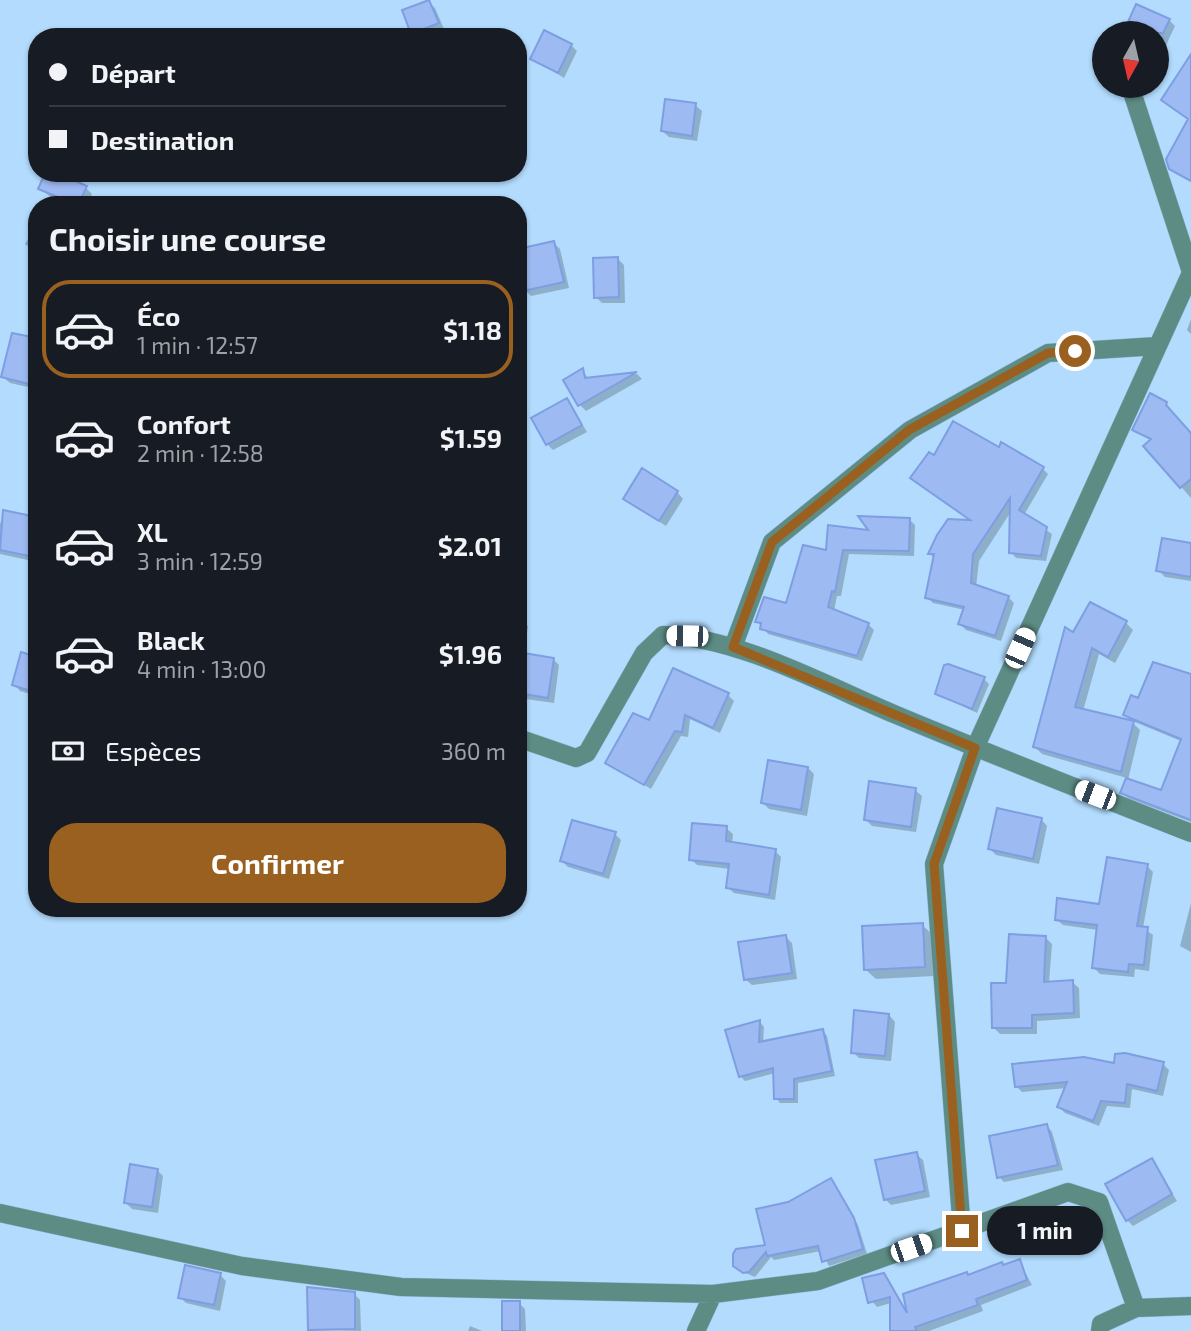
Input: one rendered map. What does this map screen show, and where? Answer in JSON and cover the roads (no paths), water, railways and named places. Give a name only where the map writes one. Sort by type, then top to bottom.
[{"type":"street","points":[[962,1231],[934,864],[975,748],[1191,273],[1134,98]]},
{"type":"street","points":[[733,647],[772,542],[909,430],[1048,353],[1157,346]]},
{"type":"street","points":[[527,741],[576,758],[587,753],[644,653],[663,635],[687,636],[733,647],[975,748],[1191,833]]},
{"type":"street","points":[[0,1213],[242,1266],[401,1287],[713,1294],[818,1281],[1068,1192],[1099,1202],[1136,1308]]},
{"type":"street","points":[[696,1331],[713,1294]]},
{"type":"street","points":[[1100,1331],[1101,1324],[1136,1308],[1191,1306]]}]
